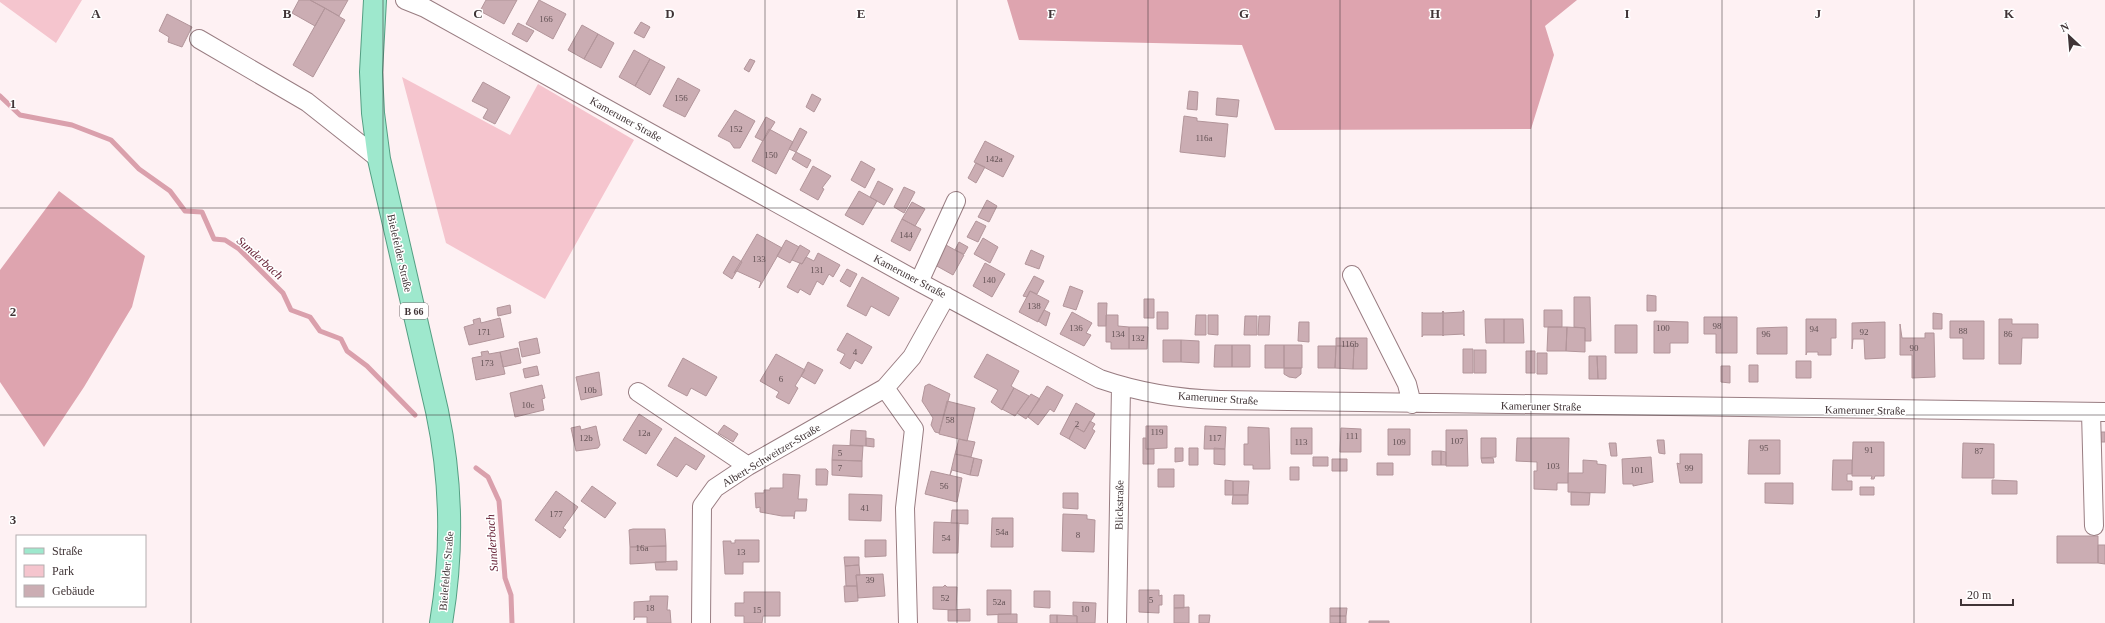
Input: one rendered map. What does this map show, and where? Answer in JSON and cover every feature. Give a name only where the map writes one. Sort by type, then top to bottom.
[{"type":"main road","name":"Bielefelder Straße","points":[[375,0],[372,32],[371,72],[373,113],[379,159],[444,444],[449,485],[449,563],[441,623]]},
{"type":"street","name":"Kameruner Straße","points":[[405,0],[425,8],[919,282],[1100,380],[1121,386],[1204,400],[1412,404],[2098,412]]},
{"type":"street","points":[[199,39],[307,102],[379,159]]},
{"type":"street","points":[[919,282],[956,201]]},
{"type":"street","points":[[1352,275],[1408,384],[1412,404]]},
{"type":"street","name":"Albert-Schweitzer-Straße","points":[[701,623],[702,506],[715,488],[748,466],[885,388],[912,357],[946,296]]},
{"type":"street","name":"Blickstraße","points":[[1117,623],[1121,386]]},
{"type":"street","points":[[885,388],[914,429],[905,508],[908,623]]},
{"type":"street","points":[[638,392],[748,466]]},
{"type":"street","points":[[2094,526],[2098,412]]},
{"type":"green space","points":[[0,0],[82,0],[56,43],[0,2]]},
{"type":"green space","points":[[402,77],[510,135],[538,84],[634,140],[545,299],[446,243]]},
{"type":"shaded area","points":[[1007,0],[1577,0],[1545,26],[1554,55],[1531,129],[1275,130],[1242,45],[1019,40]]},
{"type":"shaded area","points":[[59,191],[145,256],[132,307],[84,387],[44,447],[0,382],[0,270]]},
{"type":"building","points":[[299,0],[310,0],[325,8],[315,26],[292,13]]},
{"type":"building","points":[[310,0],[348,0],[339,16]]},
{"type":"building","points":[[486,0],[517,0],[504,24],[480,11]]},
{"type":"building","points":[[539,0],[566,14],[553,39],[526,24]]},
{"type":"building","points":[[325,8],[345,20],[313,77],[293,65]]},
{"type":"building","points":[[167,14],[192,27],[182,47],[168,42],[169,37],[159,31]]},
{"type":"building","points":[[641,22],[650,27],[644,38],[634,33]]},
{"type":"building","points":[[518,23],[534,31],[527,42],[512,34]]},
{"type":"building","points":[[582,25],[598,34],[584,59],[568,50]]},
{"type":"building","points":[[598,34],[614,43],[601,68],[584,59]]},
{"type":"building","points":[[634,50],[650,59],[635,86],[619,77]]},
{"type":"building","points":[[650,59],[665,67],[650,95],[635,86]]},
{"type":"building","points":[[750,59],[755,61],[749,72],[744,69]]},
{"type":"building","points":[[678,78],[700,90],[685,117],[663,106]]},
{"type":"building","points":[[483,82],[510,97],[495,124],[483,118],[488,109],[472,101]]},
{"type":"building","points":[[1189,91],[1198,92],[1197,110],[1187,109]]},
{"type":"building","points":[[812,94],[821,99],[814,112],[806,107]]},
{"type":"building","points":[[1217,98],[1239,100],[1237,117],[1216,115]]},
{"type":"building","points":[[735,110],[755,121],[740,148],[734,148],[730,142],[718,136]]},
{"type":"building","points":[[1184,116],[1197,118],[1197,121],[1228,124],[1225,157],[1180,152]]},
{"type":"building","points":[[766,117],[775,122],[763,141],[755,137]]},
{"type":"building","points":[[800,128],[807,132],[796,152],[789,149]]},
{"type":"building","points":[[769,129],[793,142],[776,174],[752,161]]},
{"type":"building","points":[[985,141],[1014,156],[1003,177],[974,162]]},
{"type":"building","points":[[796,152],[811,160],[807,168],[792,159]]},
{"type":"building","points":[[861,161],[875,169],[865,188],[851,180]]},
{"type":"building","points":[[976,163],[985,167],[976,183],[968,178]]},
{"type":"building","points":[[813,166],[831,176],[822,188],[824,189],[818,200],[800,190]]},
{"type":"building","points":[[878,181],[893,189],[884,205],[870,197]]},
{"type":"building","points":[[904,187],[915,192],[904,213],[894,207]]},
{"type":"building","points":[[859,191],[877,201],[863,225],[845,215]]},
{"type":"building","points":[[987,200],[997,206],[989,222],[978,217]]},
{"type":"building","points":[[912,202],[925,209],[915,226],[902,219]]},
{"type":"building","points":[[902,219],[921,229],[910,251],[891,241]]},
{"type":"building","points":[[976,221],[986,226],[978,242],[967,237]]},
{"type":"building","points":[[757,234],[782,248],[759,288],[761,282],[737,271],[734,273]]},
{"type":"building","points":[[983,238],[998,247],[990,263],[974,254]]},
{"type":"building","points":[[786,240],[799,247],[790,263],[777,256]]},
{"type":"building","points":[[959,242],[968,247],[964,254],[955,250]]},
{"type":"building","points":[[800,245],[810,251],[802,264],[792,260]]},
{"type":"building","points":[[946,245],[964,255],[953,275],[935,265]]},
{"type":"building","points":[[1031,250],[1044,256],[1039,269],[1025,264]]},
{"type":"building","points":[[818,253],[840,265],[833,277],[829,274],[823,285],[817,281],[810,295],[800,289],[798,293],[787,287],[800,263],[802,264],[806,257],[814,261]]},
{"type":"building","points":[[733,256],[742,262],[732,279],[723,273]]},
{"type":"building","points":[[985,263],[1005,274],[992,297],[973,286]]},
{"type":"building","points":[[847,269],[857,274],[850,287],[840,281]]},
{"type":"building","points":[[1034,276],[1044,281],[1037,294],[1030,291],[1027,297],[1023,296]]},
{"type":"building","points":[[862,277],[899,298],[889,316],[871,306],[866,316],[847,306]]},
{"type":"building","points":[[1070,286],[1083,291],[1076,310],[1063,306]]},
{"type":"building","points":[[1030,291],[1049,301],[1038,322],[1019,312]]},
{"type":"building","points":[[1647,295],[1656,296],[1656,311],[1647,311]]},
{"type":"building","points":[[1574,297],[1590,297],[1591,341],[1585,341],[1585,328],[1574,327]]},
{"type":"building","points":[[1144,299],[1154,299],[1154,318],[1144,318]]},
{"type":"building","points":[[1098,303],[1107,303],[1106,326],[1098,326]]},
{"type":"building","points":[[510,305],[511,313],[498,316],[497,308]]},
{"type":"building","points":[[1044,310],[1050,313],[1046,326],[1038,321]]},
{"type":"building","points":[[1463,310],[1464,334],[1443,336],[1443,311],[1444,313],[1463,312]]},
{"type":"building","points":[[1544,310],[1562,310],[1562,327],[1544,327]]},
{"type":"building","points":[[1443,311],[1443,335],[1423,335],[1422,337],[1422,312],[1442,313]]},
{"type":"building","points":[[1072,312],[1092,323],[1086,333],[1091,335],[1084,346],[1060,334]]},
{"type":"building","points":[[1157,312],[1168,312],[1168,329],[1157,329]]},
{"type":"building","points":[[1933,313],[1942,314],[1942,329],[1933,329]]},
{"type":"building","points":[[1106,315],[1118,315],[1118,326],[1129,327],[1129,349],[1111,349],[1111,342],[1106,342]]},
{"type":"building","points":[[1196,315],[1206,315],[1206,335],[1195,335]]},
{"type":"building","points":[[1208,315],[1218,315],[1218,335],[1208,334]]},
{"type":"building","points":[[1245,316],[1257,316],[1257,335],[1244,335]]},
{"type":"building","points":[[1259,316],[1270,316],[1269,335],[1258,335]]},
{"type":"building","points":[[1704,317],[1737,317],[1737,353],[1716,353],[1716,334],[1704,334]]},
{"type":"building","points":[[480,318],[481,323],[500,318],[504,337],[469,345],[464,327],[474,324],[473,320]]},
{"type":"building","points":[[1485,319],[1504,319],[1504,343],[1486,343]]},
{"type":"building","points":[[1504,319],[1523,319],[1524,343],[1504,343]]},
{"type":"building","points":[[1806,319],[1836,319],[1836,338],[1831,338],[1831,355],[1818,355],[1818,352],[1807,352],[1806,355]]},
{"type":"building","points":[[1999,319],[2012,319],[2012,324],[2038,324],[2038,338],[2022,338],[2021,364],[1999,364]]},
{"type":"building","points":[[1654,321],[1688,322],[1688,343],[1670,343],[1670,353],[1654,353]]},
{"type":"building","points":[[1950,321],[1984,321],[1984,359],[1963,359],[1963,338],[1950,338]]},
{"type":"building","points":[[1299,322],[1309,322],[1309,342],[1298,341]]},
{"type":"building","points":[[1885,322],[1885,358],[1865,359],[1864,339],[1853,339],[1852,349],[1852,323]]},
{"type":"building","points":[[1900,324],[1902,338],[1925,338],[1925,333],[1934,333],[1935,377],[1912,378],[1912,355],[1900,355]]},
{"type":"building","points":[[1615,325],[1637,325],[1637,353],[1615,353]]},
{"type":"building","points":[[1129,327],[1148,327],[1147,349],[1129,349]]},
{"type":"building","points":[[1548,327],[1567,327],[1566,351],[1547,351]]},
{"type":"building","points":[[1567,327],[1585,328],[1585,352],[1566,351]]},
{"type":"building","points":[[1787,327],[1787,354],[1757,354],[1757,328]]},
{"type":"building","points":[[847,333],[872,347],[862,364],[855,360],[850,369],[840,363],[845,354],[837,350]]},
{"type":"building","points":[[537,338],[540,353],[522,357],[519,342]]},
{"type":"building","points":[[1336,338],[1367,338],[1367,369],[1353,369],[1354,346],[1336,346]]},
{"type":"building","points":[[1163,340],[1181,340],[1181,362],[1163,362]]},
{"type":"building","points":[[1181,340],[1199,341],[1199,363],[1181,362]]},
{"type":"building","points":[[1215,345],[1232,345],[1232,367],[1214,367]]},
{"type":"building","points":[[1232,345],[1250,345],[1250,367],[1232,367]]},
{"type":"building","points":[[1265,345],[1284,345],[1284,368],[1265,368]]},
{"type":"building","points":[[1284,345],[1302,345],[1302,368],[1284,368]]},
{"type":"building","points":[[1318,346],[1336,346],[1335,368],[1318,368]]},
{"type":"building","points":[[1336,346],[1354,346],[1353,369],[1335,368]]},
{"type":"building","points":[[518,348],[521,363],[503,367],[500,352]]},
{"type":"building","points":[[1463,349],[1473,349],[1473,373],[1463,373]]},
{"type":"building","points":[[1474,350],[1486,350],[1486,373],[1474,373]]},
{"type":"building","points":[[488,351],[489,354],[500,352],[505,374],[476,380],[472,358],[482,356],[481,352]]},
{"type":"building","points":[[1526,351],[1535,351],[1535,373],[1526,373]]},
{"type":"building","points":[[1537,353],[1547,353],[1547,374],[1537,374]]},
{"type":"building","points":[[776,354],[805,370],[795,386],[798,388],[789,404],[776,397],[779,392],[760,381]]},
{"type":"building","points":[[987,354],[1019,371],[1011,386],[1014,388],[1002,410],[991,402],[998,390],[974,377]]},
{"type":"building","points":[[1589,356],[1597,356],[1598,379],[1589,379]]},
{"type":"building","points":[[1597,356],[1606,356],[1606,379],[1598,379]]},
{"type":"building","points":[[683,358],[717,377],[706,396],[691,388],[687,396],[668,386]]},
{"type":"building","points":[[1796,361],[1811,361],[1811,378],[1796,378]]},
{"type":"building","points":[[808,362],[823,370],[815,384],[801,376]]},
{"type":"building","points":[[1749,365],[1758,365],[1758,382],[1749,382]]},
{"type":"building","points":[[537,366],[539,375],[525,378],[523,369]]},
{"type":"building","points":[[1721,366],[1730,366],[1730,383],[1721,382]]},
{"type":"building","points":[[1284,368],[1301,368],[1301,374],[1296,378],[1289,377],[1284,374]]},
{"type":"building","points":[[599,372],[602,395],[581,400],[576,377]]},
{"type":"building","points":[[929,384],[950,394],[939,433],[935,432],[931,425],[933,418],[922,401],[925,386]]},
{"type":"building","points":[[542,385],[545,398],[542,399],[544,410],[515,417],[510,393]]},
{"type":"building","points":[[1047,386],[1063,395],[1054,412],[1050,409],[1038,425],[1028,417]]},
{"type":"building","points":[[1014,388],[1029,396],[1015,416],[1002,409]]},
{"type":"building","points":[[1031,394],[1040,399],[1026,419],[1017,413]]},
{"type":"building","points":[[947,401],[975,408],[967,441],[939,434]]},
{"type":"building","points":[[1076,403],[1095,414],[1084,432],[1075,427],[1069,439],[1060,434]]},
{"type":"building","points":[[639,414],[662,429],[646,454],[623,440]]},
{"type":"building","points":[[1090,421],[1095,424],[1092,429],[1095,431],[1085,449],[1069,439],[1075,427],[1084,432]]},
{"type":"building","points":[[724,425],[738,434],[733,442],[718,433]]},
{"type":"building","points":[[580,426],[581,430],[596,426],[600,445],[598,448],[576,451],[571,428]]},
{"type":"building","points":[[1146,426],[1167,426],[1167,448],[1146,449]]},
{"type":"building","points":[[1205,426],[1226,427],[1225,449],[1204,449]]},
{"type":"building","points":[[1248,427],[1269,428],[1270,469],[1253,469],[1253,465],[1244,465],[1244,444],[1248,444]]},
{"type":"building","points":[[1291,428],[1312,428],[1312,454],[1291,454]]},
{"type":"building","points":[[1341,428],[1361,429],[1361,452],[1340,452]]},
{"type":"building","points":[[1388,429],[1410,429],[1410,455],[1388,455]]},
{"type":"building","points":[[851,430],[866,431],[866,446],[850,445]]},
{"type":"building","points":[[1446,430],[1467,430],[1468,466],[1446,466]]},
{"type":"building","points":[[2097,432],[2105,432],[2105,442],[2097,442]]},
{"type":"building","points":[[675,437],[705,456],[696,470],[686,464],[677,477],[657,465]]},
{"type":"building","points":[[866,438],[874,439],[874,447],[866,446]]},
{"type":"building","points":[[1143,438],[1146,438],[1146,449],[1154,449],[1154,464],[1143,464]]},
{"type":"building","points":[[1481,438],[1496,438],[1496,457],[1481,458]]},
{"type":"building","points":[[1517,438],[1569,438],[1568,483],[1557,483],[1557,490],[1534,489],[1534,471],[1537,471],[1537,462],[1516,461]]},
{"type":"building","points":[[959,439],[975,442],[971,457],[955,454]]},
{"type":"building","points":[[1657,440],[1664,440],[1665,454],[1659,453]]},
{"type":"building","points":[[1749,440],[1780,440],[1780,474],[1748,474]]},
{"type":"building","points":[[1853,442],[1884,442],[1884,476],[1875,476],[1874,479],[1871,479],[1872,476],[1852,476]]},
{"type":"building","points":[[1609,443],[1616,443],[1617,456],[1611,456]]},
{"type":"building","points":[[1963,443],[1994,444],[1994,478],[1962,478]]},
{"type":"building","points":[[833,445],[863,446],[862,461],[832,460]]},
{"type":"building","points":[[1175,448],[1183,448],[1183,461],[1175,462]]},
{"type":"building","points":[[1189,448],[1198,448],[1198,465],[1189,465]]},
{"type":"building","points":[[1214,448],[1225,449],[1225,465],[1214,464]]},
{"type":"building","points":[[1432,451],[1441,451],[1441,465],[1432,465]]},
{"type":"building","points":[[1441,451],[1446,452],[1446,465],[1441,465]]},
{"type":"building","points":[[955,454],[974,458],[970,475],[952,470],[950,475]]},
{"type":"building","points":[[1680,454],[1702,454],[1702,483],[1680,483],[1677,463],[1680,464]]},
{"type":"building","points":[[1313,457],[1328,457],[1328,466],[1313,466]]},
{"type":"building","points":[[1651,457],[1653,482],[1633,486],[1633,484],[1623,484],[1622,459]]},
{"type":"building","points":[[974,458],[982,460],[978,476],[970,475]]},
{"type":"building","points":[[1481,458],[1493,458],[1494,463],[1482,463]]},
{"type":"building","points":[[1332,459],[1347,459],[1347,471],[1332,471]]},
{"type":"building","points":[[832,460],[862,461],[862,477],[832,475]]},
{"type":"building","points":[[1583,460],[1597,461],[1597,464],[1606,465],[1605,493],[1568,492],[1568,473],[1583,473]]},
{"type":"building","points":[[1833,460],[1852,460],[1852,474],[1847,474],[1847,481],[1852,481],[1852,490],[1832,490]]},
{"type":"building","points":[[1377,463],[1393,463],[1393,475],[1377,475]]},
{"type":"building","points":[[1290,467],[1299,467],[1299,480],[1290,480]]},
{"type":"building","points":[[816,469],[826,469],[828,471],[827,485],[816,485]]},
{"type":"building","points":[[1158,469],[1174,469],[1174,487],[1158,487]]},
{"type":"building","points":[[931,471],[962,478],[957,502],[925,494]]},
{"type":"building","points":[[783,474],[800,475],[798,499],[807,499],[806,511],[795,511],[794,519],[794,516],[782,516],[760,512],[760,507],[756,508],[755,493],[764,493],[764,490],[770,490],[770,488],[783,488]]},
{"type":"building","points":[[1225,480],[1233,481],[1233,495],[1225,495]]},
{"type":"building","points":[[1992,480],[2017,481],[2017,494],[1992,494]]},
{"type":"building","points":[[1233,481],[1249,481],[1248,495],[1233,495]]},
{"type":"building","points":[[1765,483],[1793,483],[1793,504],[1765,503]]},
{"type":"building","points":[[592,486],[616,503],[605,518],[581,501]]},
{"type":"building","points":[[1860,487],[1874,487],[1874,495],[1860,495]]},
{"type":"building","points":[[556,491],[578,507],[563,528],[566,530],[560,538],[535,520]]},
{"type":"building","points":[[1571,492],[1590,493],[1589,505],[1571,505]]},
{"type":"building","points":[[1063,493],[1078,493],[1078,509],[1063,508]]},
{"type":"building","points":[[849,494],[882,495],[881,521],[849,520]]},
{"type":"building","points":[[1233,495],[1248,495],[1248,504],[1232,504]]},
{"type":"building","points":[[952,510],[968,510],[968,524],[951,523]]},
{"type":"building","points":[[1063,514],[1087,515],[1087,519],[1095,520],[1094,552],[1062,551]]},
{"type":"building","points":[[992,518],[1013,518],[1013,547],[991,547]]},
{"type":"building","points":[[934,522],[959,523],[958,553],[933,553]]},
{"type":"building","points":[[665,529],[666,546],[630,547],[629,530]]},
{"type":"building","points":[[2057,536],[2098,536],[2098,563],[2057,563]]},
{"type":"building","points":[[735,540],[759,540],[759,562],[743,562],[743,574],[725,574],[723,541],[731,541],[731,543],[735,543]]},
{"type":"building","points":[[865,540],[886,540],[886,556],[865,557]]},
{"type":"building","points":[[2098,545],[2105,545],[2105,564],[2098,563]]},
{"type":"building","points":[[666,546],[666,562],[630,564],[630,547]]},
{"type":"building","points":[[844,557],[859,557],[859,565],[845,566]]},
{"type":"building","points":[[677,561],[677,570],[656,570],[655,562]]},
{"type":"building","points":[[859,565],[860,575],[856,575],[857,586],[846,586],[845,566]]},
{"type":"building","points":[[883,574],[885,596],[858,598],[856,575]]},
{"type":"building","points":[[945,585],[947,587],[957,587],[956,610],[933,609],[933,587],[943,587]]},
{"type":"building","points":[[844,586],[857,586],[858,601],[845,602]]},
{"type":"building","points":[[987,590],[1011,590],[1011,614],[987,615]]},
{"type":"building","points":[[1139,590],[1159,590],[1159,596],[1162,595],[1162,605],[1159,605],[1159,613],[1139,612]]},
{"type":"building","points":[[1034,591],[1050,591],[1050,608],[1034,607]]},
{"type":"building","points":[[744,592],[780,592],[780,616],[763,616],[762,623],[744,623],[744,616],[735,616],[735,603],[744,603]]},
{"type":"building","points":[[1174,595],[1184,595],[1184,608],[1174,608]]},
{"type":"building","points":[[650,596],[668,596],[667,610],[670,610],[671,623],[647,623],[647,617],[635,617],[634,620],[634,602],[650,601]]},
{"type":"building","points":[[1073,602],[1096,603],[1095,623],[1077,623],[1077,616],[1073,615]]},
{"type":"building","points":[[1189,607],[1189,623],[1174,623],[1174,608]]},
{"type":"building","points":[[1330,608],[1347,608],[1346,616],[1330,616]]},
{"type":"building","points":[[970,609],[970,621],[948,621],[948,610]]},
{"type":"building","points":[[998,614],[1017,614],[1017,623],[998,623]]},
{"type":"building","points":[[1050,615],[1057,615],[1057,623],[1050,623]]},
{"type":"building","points":[[1057,615],[1077,616],[1077,623],[1057,623]]},
{"type":"building","points":[[1199,615],[1210,615],[1209,623],[1199,623]]},
{"type":"building","points":[[1330,616],[1346,616],[1346,623],[1330,623]]},
{"type":"building","points":[[1369,621],[1389,621],[1389,623],[1369,623]]},
{"type":"waterway","name":"Sunderbach","points":[[0,96],[20,115],[72,125],[111,140],[139,169],[170,191],[185,211],[202,212],[214,239],[225,240],[239,249],[283,293],[291,310],[310,317],[320,331],[341,339],[347,351],[367,366],[415,415]]},
{"type":"waterway","name":"Sunderbach","points":[[476,468],[488,477],[499,501],[505,578],[511,595],[512,623]]}]
